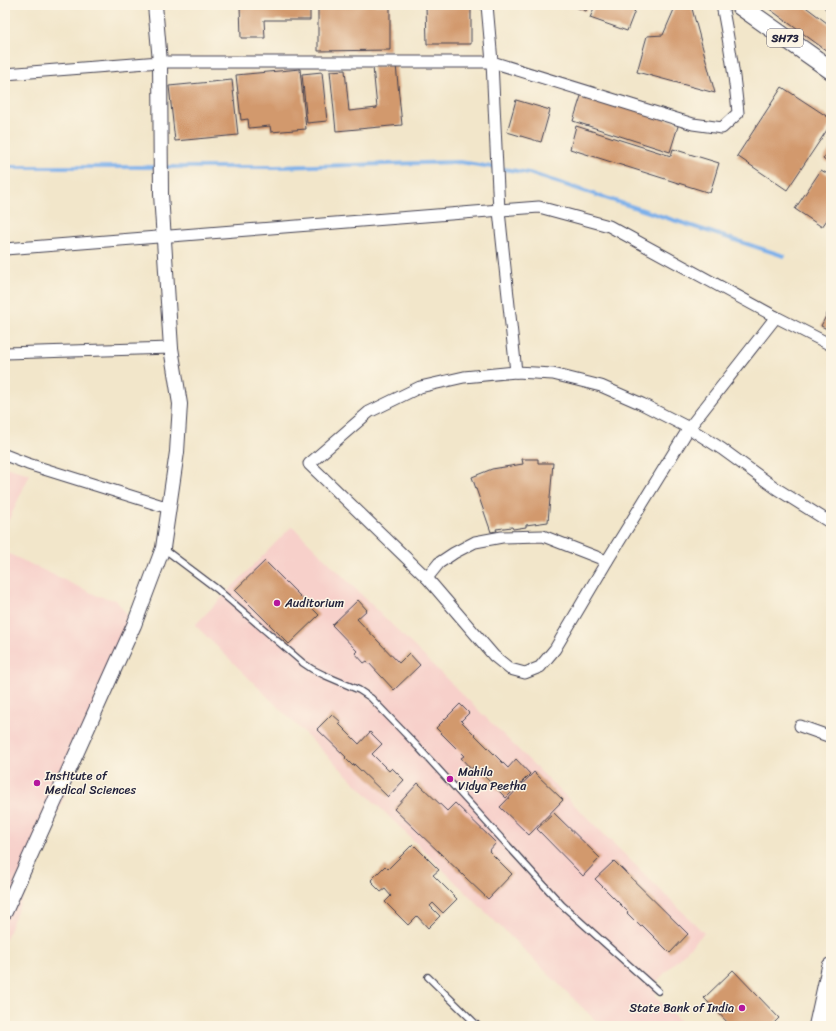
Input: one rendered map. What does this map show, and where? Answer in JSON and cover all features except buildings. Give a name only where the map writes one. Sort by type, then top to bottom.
[{"type":"main road","name":"SH73","points":[[740,5],[831,70]]},
{"type":"main road","points":[[818,1026],[831,967]]},
{"type":"street","points":[[6,909],[134,625],[163,548],[177,452],[180,404],[171,348],[162,194],[160,62],[155,5]]},
{"type":"street","points":[[487,5],[492,62],[499,211],[516,372]]},
{"type":"street","points":[[5,74],[160,62],[492,62],[693,124],[722,128],[738,113],[736,87],[722,5]]},
{"type":"street","points":[[5,249],[539,207],[609,226],[831,346]]},
{"type":"street","points":[[776,317],[689,428],[555,649],[540,667],[525,673],[510,669],[494,656],[427,578],[309,464],[369,412],[420,387],[464,377],[516,372],[553,374],[601,386],[642,404],[689,428],[722,448],[777,489],[831,524]]},
{"type":"street","points":[[5,354],[171,348]]},
{"type":"street","points":[[5,456],[169,508]]},
{"type":"street","points":[[427,578],[439,563],[454,552],[475,542],[502,537],[543,536],[607,561]]},
{"type":"street","points":[[800,726],[831,737]]},
{"type":"lane","points":[[163,548],[217,589],[303,663],[324,675],[359,690],[371,698],[562,905],[658,991]]},
{"type":"lane","points":[[428,976],[478,1026]]},
{"type":"shaded area","points":[[5,467],[30,474],[5,528]]},
{"type":"shaded area","name":"Mahila Vidya Peetha","points":[[292,526],[704,933],[653,985],[658,991],[654,996],[685,1026],[601,1026],[195,625]]},
{"type":"shaded area","name":"Institute of Medical Sciences","points":[[5,552],[98,596],[116,600],[134,625],[5,941]]},
{"type":"waterway","points":[[5,167],[276,167],[460,162],[529,173],[784,256]]},
{"type":"place","name":"Auditorium","points":[[277,603]]},
{"type":"place","name":"Mahila Vidya Peetha","points":[[450,779]]},
{"type":"place","name":"Institute of Medical Sciences","points":[[37,783]]},
{"type":"place","name":"State Bank of India","points":[[742,1008]]}]
